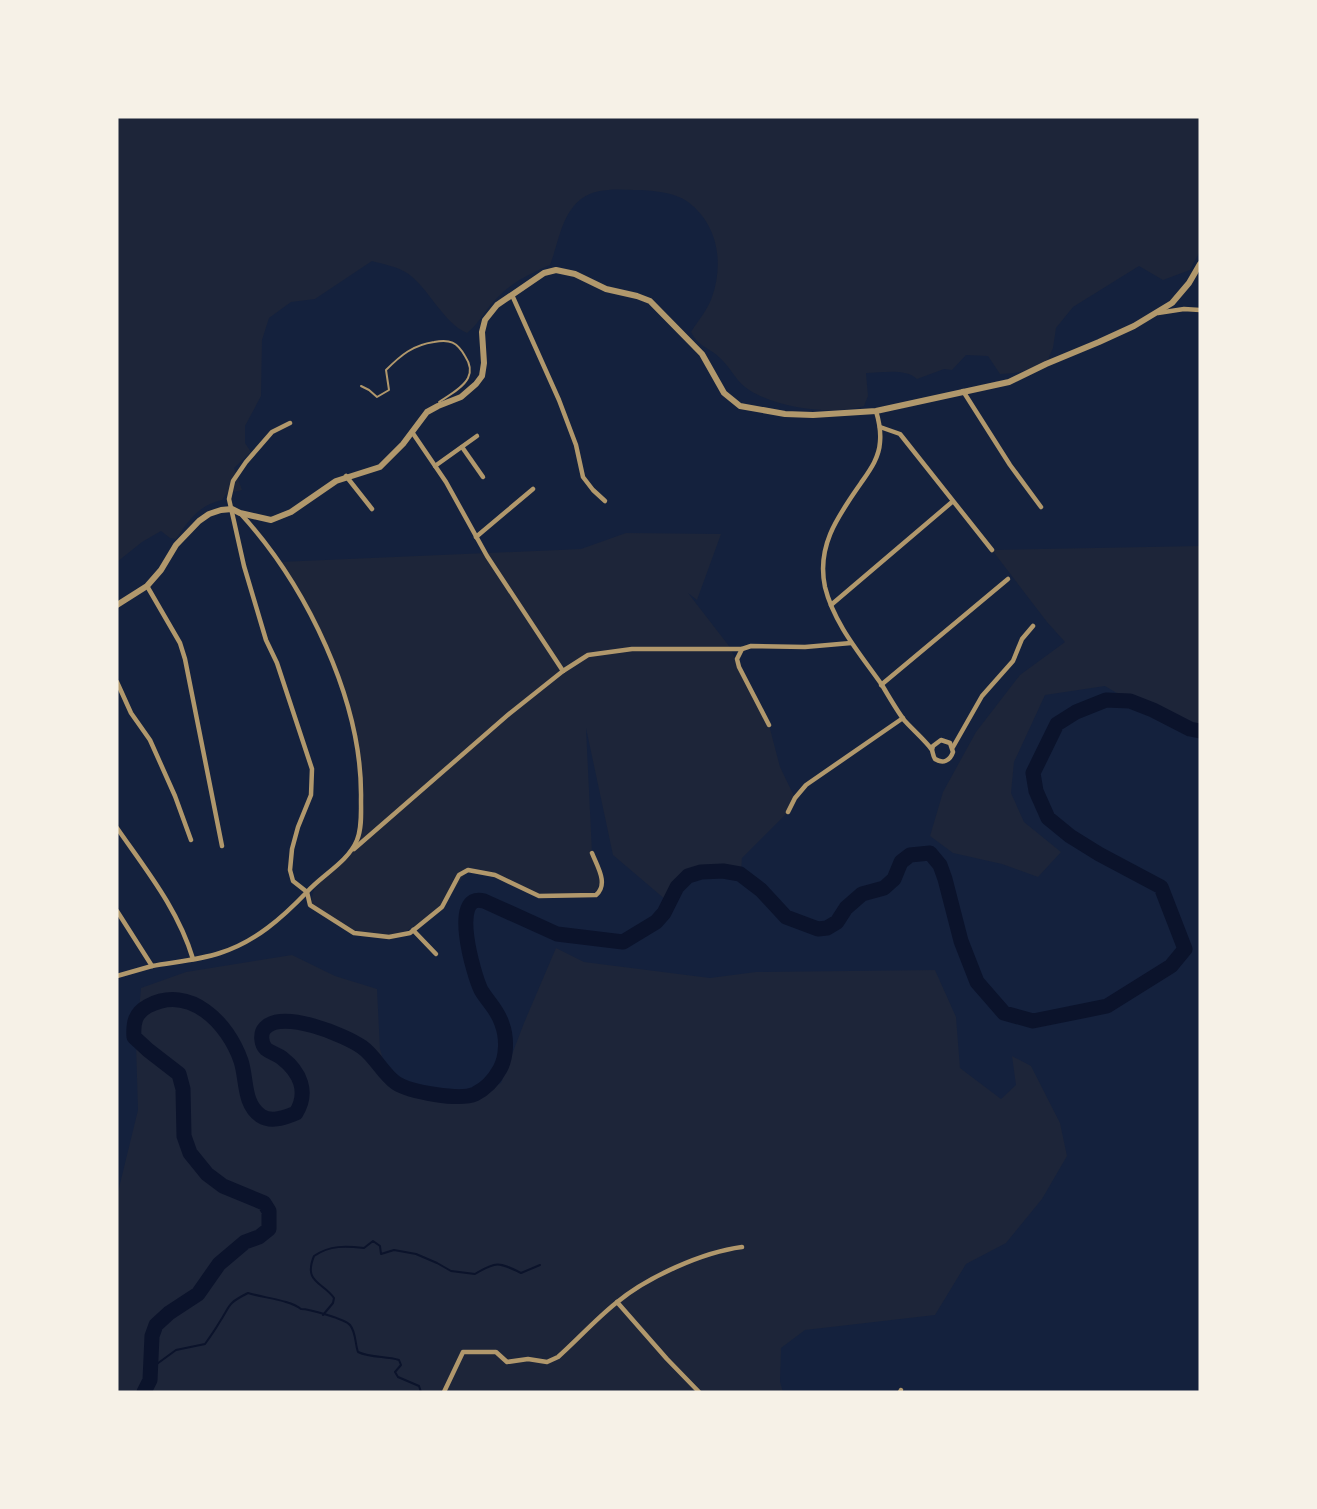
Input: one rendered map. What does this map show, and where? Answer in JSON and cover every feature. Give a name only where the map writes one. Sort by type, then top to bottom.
[{"type":"street","points":[[117,605],[147,586],[161,570],[176,545],[208,514],[232,509],[272,520],[286,515],[346,476],[380,467],[427,412],[461,398],[476,384],[482,376],[484,363],[482,332],[485,320],[497,306],[544,273],[556,270],[575,274],[606,289],[650,301],[702,354],[724,393],[740,406],[775,413],[813,415],[876,411],[1009,382],[1134,326],[1172,303],[1200,264]]},
{"type":"street","points":[[513,295],[559,400],[576,445],[583,477],[605,501]]},
{"type":"street","points":[[1152,314],[1184,309],[1200,310]]},
{"type":"street","points":[[963,391],[1010,465],[1041,507]]},
{"type":"street","points":[[876,411],[881,442],[877,458],[829,533],[824,573],[831,605],[851,643],[903,718],[932,750],[935,759],[944,762],[951,757],[952,747],[982,696],[1013,661],[1022,639],[1033,626]]},
{"type":"street","points":[[290,423],[272,432],[246,462],[233,481],[229,499],[244,566],[266,640],[277,663],[312,769],[311,795],[292,849],[290,870],[293,881],[307,892],[310,905],[354,933],[398,937],[413,930],[442,907],[459,875],[468,870],[495,875],[539,896],[596,894],[601,891],[603,884],[592,853]]},
{"type":"street","points":[[880,427],[900,434],[992,550]]},
{"type":"street","points":[[412,432],[464,512],[476,537],[563,671]]},
{"type":"street","points":[[435,466],[477,436]]},
{"type":"street","points":[[462,447],[483,477]]},
{"type":"street","points":[[346,476],[372,509]]},
{"type":"street","points":[[476,537],[533,489]]},
{"type":"street","points":[[831,605],[952,502]]},
{"type":"street","points":[[240,513],[279,562],[320,631],[351,715],[362,773],[361,826],[357,841],[350,853]]},
{"type":"street","points":[[881,685],[1008,579]]},
{"type":"street","points":[[147,586],[180,643],[185,659],[222,846]]},
{"type":"street","points":[[117,976],[152,966],[219,954],[253,939],[289,910],[350,853],[509,714],[563,671],[588,655],[632,648],[741,649],[751,646],[805,647],[851,643]]},
{"type":"street","points":[[741,649],[737,659],[739,667],[769,725]]},
{"type":"street","points":[[117,682],[131,713],[150,740],[175,796],[191,840]]},
{"type":"street","points":[[788,812],[795,798],[806,785],[903,718]]},
{"type":"street","points":[[932,750],[933,746],[941,740],[946,741],[952,747]]},
{"type":"street","points":[[117,828],[170,904],[187,939],[193,959]]},
{"type":"street","points":[[117,911],[152,966]]},
{"type":"street","points":[[413,930],[436,954]]},
{"type":"street","points":[[444,1392],[463,1352],[496,1352],[507,1362],[528,1359],[547,1362],[558,1357],[617,1302],[640,1286],[689,1261],[723,1249],[742,1246]]},
{"type":"street","points":[[617,1302],[699,1392]]},
{"type":"lane","points":[[361,386],[377,397],[389,390],[386,370],[405,352],[419,344],[448,340],[454,342],[467,358],[469,376],[433,409]]},
{"type":"shaded area","points":[[117,117],[1200,117],[1200,251],[1190,270],[1163,280],[1139,266],[1073,307],[1056,328],[1053,348],[1046,364],[1023,371],[1000,374],[988,356],[966,355],[952,370],[944,369],[917,379],[900,372],[866,373],[868,396],[864,406],[851,409],[819,410],[786,405],[770,400],[745,387],[721,359],[694,337],[691,332],[710,301],[718,271],[716,245],[712,233],[698,211],[683,199],[662,192],[621,189],[593,193],[581,199],[569,213],[561,229],[550,265],[509,287],[467,333],[443,314],[415,279],[395,267],[372,261],[315,299],[291,302],[269,318],[262,340],[261,396],[245,426],[245,443],[251,452],[234,468],[242,490],[226,494],[222,500],[201,510],[190,520],[176,539],[170,538],[161,531],[142,542],[117,562]]},
{"type":"shaded area","points":[[626,533],[721,534],[697,600],[688,593],[729,646],[769,725],[780,767],[795,798],[788,812],[742,858],[741,871],[701,869],[688,876],[673,906],[613,855],[586,728],[592,853],[601,877],[596,895],[539,896],[495,875],[468,870],[442,907],[398,937],[354,933],[310,905],[316,882],[349,853],[361,827],[362,773],[351,715],[320,631],[279,562],[581,549]]},
{"type":"shaded area","points":[[1200,546],[1200,727],[1130,701],[1105,686],[1045,695],[1014,762],[1011,793],[1024,822],[1061,852],[1038,877],[1002,864],[953,853],[930,836],[943,792],[976,732],[1020,675],[1065,642],[992,550]]},
{"type":"shaded area","points":[[556,948],[584,962],[710,978],[756,972],[935,970],[956,1017],[960,1068],[1001,1099],[1016,1085],[1012,1056],[1031,1066],[1060,1123],[1067,1156],[1042,1199],[1006,1243],[966,1264],[935,1315],[805,1330],[781,1348],[780,1382],[783,1392],[117,1392],[117,1196],[138,1110],[136,1044],[141,988],[186,972],[292,955],[335,976],[377,989],[380,1049],[386,1069],[415,1091],[481,1094],[501,1083]]},
{"type":"waterway","points":[[144,1392],[150,1380],[152,1336],[156,1325],[169,1313],[198,1294],[219,1264],[245,1242],[259,1237],[269,1229],[269,1211],[264,1203],[223,1186],[207,1174],[190,1153],[184,1136],[183,1089],[179,1074],[134,1037],[136,1019],[140,1012],[148,1006],[164,1000],[178,1000],[192,1004],[217,1021],[227,1033],[241,1061],[251,1105],[265,1118],[278,1119],[296,1113],[302,1098],[301,1083],[294,1070],[282,1058],[266,1049],[262,1041],[265,1028],[273,1023],[285,1021],[313,1026],[354,1042],[367,1051],[391,1079],[412,1090],[468,1096],[479,1092],[493,1080],[502,1064],[505,1046],[505,1035],[500,1019],[481,990],[470,953],[466,921],[468,909],[474,901],[484,901],[557,934],[623,942],[656,922],[664,913],[677,887],[688,876],[701,872],[723,871],[740,874],[761,890],[786,917],[818,929],[827,928],[837,922],[846,908],[862,894],[884,888],[894,879],[901,862],[910,855],[930,853],[940,865],[961,941],[977,982],[1004,1013],[1033,1021],[1107,1006],[1171,966],[1185,949],[1161,887],[1099,854],[1070,836],[1048,818],[1036,791],[1033,773],[1057,724],[1076,712],[1106,700],[1130,701],[1190,729],[1200,731]]},
{"type":"waterway","points":[[323,1315],[333,1303],[334,1298],[313,1277],[311,1265],[314,1256],[332,1248],[364,1248],[373,1241],[380,1246],[381,1254],[394,1250],[416,1254],[451,1271],[475,1274],[493,1265],[502,1265],[521,1273],[540,1265]]},
{"type":"waterway","points":[[150,1369],[176,1350],[205,1344],[230,1305],[248,1293],[284,1301],[301,1309],[327,1315],[347,1323],[353,1331],[358,1352],[399,1360],[401,1365],[395,1372],[398,1377],[419,1386],[421,1392]]}]
